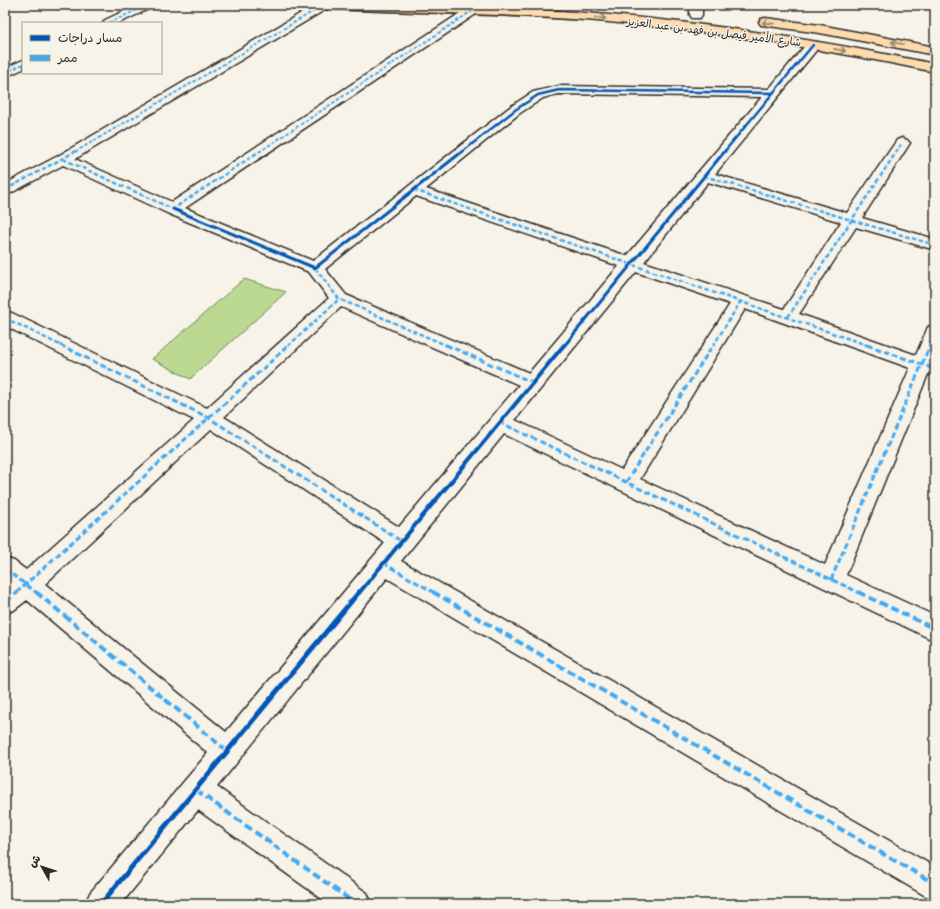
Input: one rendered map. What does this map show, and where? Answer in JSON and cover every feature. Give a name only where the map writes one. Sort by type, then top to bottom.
[{"type":"main road","name":"شارع الأمير فيصل بن فهد بن عبد العزيز","points":[[324,5],[549,14],[646,22],[778,38],[935,68]]},
{"type":"main road","name":"شارع الأمير فيصل بن فهد بن عبد العزيز","points":[[681,13],[696,10],[712,16]]},
{"type":"main road","name":"شارع الأمير فيصل بن فهد بن عبد العزيز","points":[[750,21],[820,29],[935,51]]},
{"type":"street","points":[[111,22],[147,5]]},
{"type":"street","points":[[5,190],[63,159],[324,5]]},
{"type":"street","points":[[173,209],[472,11]]},
{"type":"street","points":[[101,904],[812,45]]},
{"type":"street","points":[[5,72],[22,64]]},
{"type":"street","points":[[315,268],[515,110],[538,95],[559,90],[773,93]]},
{"type":"street","points":[[788,317],[902,143]]},
{"type":"street","points":[[63,159],[173,209],[315,268],[339,299],[532,382]]},
{"type":"street","points":[[704,176],[935,245]]},
{"type":"street","points":[[414,190],[788,317],[929,367]]},
{"type":"street","points":[[5,602],[27,585],[339,299]]},
{"type":"street","points":[[626,482],[741,301]]},
{"type":"street","points":[[5,318],[209,418],[401,541]]},
{"type":"street","points":[[831,580],[929,367],[935,332]]},
{"type":"street","points":[[499,422],[935,629]]},
{"type":"street","points":[[383,563],[935,884]]},
{"type":"street","points":[[5,569],[27,585],[227,751]]},
{"type":"street","points":[[196,790],[356,904]]},
{"type":"green space","points":[[244,279],[286,292],[190,379],[152,359]]},
{"type":"marked path","points":[[111,22],[147,5]]},
{"type":"marked path","points":[[5,190],[63,159],[324,5]]},
{"type":"marked path","points":[[63,159],[173,209],[472,11]]},
{"type":"marked path","points":[[5,73],[22,64]]},
{"type":"marked path","points":[[788,317],[902,143]]},
{"type":"marked path","points":[[704,176],[935,245]]},
{"type":"marked path","points":[[414,190],[788,317],[935,369]]},
{"type":"marked path","points":[[315,268],[339,299],[532,382]]},
{"type":"marked path","points":[[5,602],[27,585],[339,299]]},
{"type":"marked path","points":[[626,482],[741,301]]},
{"type":"marked path","points":[[5,318],[209,418],[401,541]]},
{"type":"marked path","points":[[831,580],[935,332]]},
{"type":"marked path","points":[[499,422],[935,629]]},
{"type":"marked path","points":[[383,563],[935,884]]},
{"type":"marked path","points":[[5,569],[27,585],[227,751]]},
{"type":"marked path","points":[[196,790],[356,904]]},
{"type":"cycle path","points":[[101,904],[813,45]]},
{"type":"cycle path","points":[[173,209],[315,268],[515,110],[538,95],[559,90],[773,93]]}]
